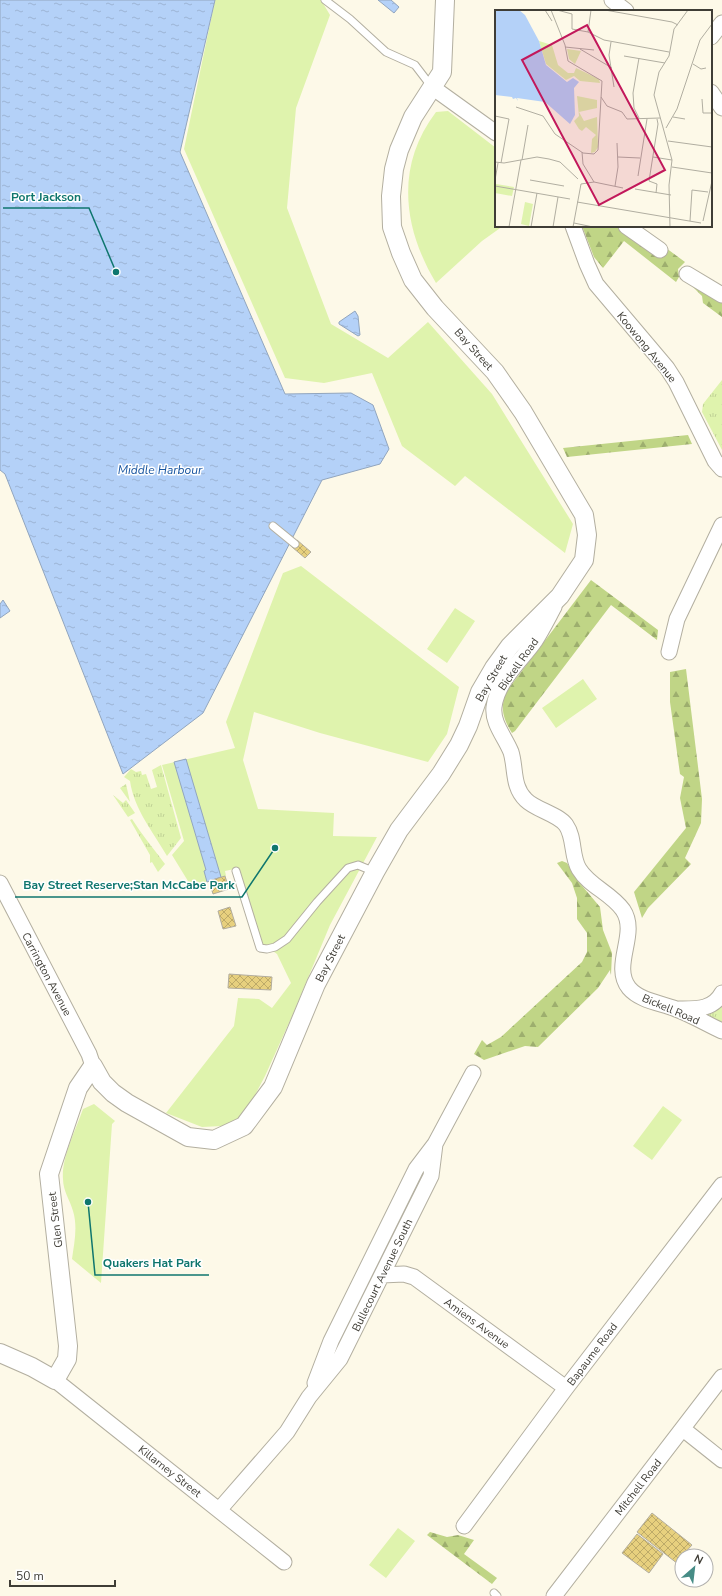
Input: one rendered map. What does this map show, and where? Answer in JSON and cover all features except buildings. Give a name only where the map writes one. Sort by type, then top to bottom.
[{"type":"street","points":[[434,0],[432,87],[495,132]]},
{"type":"street","name":"Bay Street","points":[[93,1066],[102,1082],[113,1093],[127,1103],[188,1137],[214,1140],[244,1126],[272,1087],[316,984],[375,872],[399,830],[441,774],[459,745],[468,726],[480,692],[494,668],[510,646],[560,596],[584,560],[587,535],[584,515],[523,412],[495,372],[436,308],[413,280],[401,253],[392,227],[391,196],[399,150],[413,117],[442,72],[445,0]]},
{"type":"street","points":[[612,0],[625,10]]},
{"type":"street","points":[[712,36],[722,23]]},
{"type":"street","points":[[712,93],[722,108]]},
{"type":"street","name":"Koowong Avenue","points":[[574,227],[587,264],[596,284],[667,368],[680,389],[715,461],[722,468]]},
{"type":"street","points":[[627,227],[660,250]]},
{"type":"street","points":[[687,274],[722,295]]},
{"type":"street","points":[[669,652],[677,619],[722,525]]},
{"type":"street","name":"Bickell Road","points":[[560,596],[535,640],[499,690],[494,708],[494,719],[511,752],[519,792],[531,805],[560,820],[566,825],[578,868],[583,875],[612,897],[623,910],[629,929],[624,960],[625,980],[630,989],[638,995],[676,1009],[722,1031]]},
{"type":"street","name":"Carrington Avenue","points":[[0,883],[89,1054],[93,1066]]},
{"type":"street","points":[[676,1009],[703,1008],[718,1000],[722,994]]},
{"type":"street","name":"Glen Street","points":[[55,1380],[67,1359],[68,1346],[49,1174],[78,1088],[93,1066]]},
{"type":"street","name":"Bullecourt Avenue South","points":[[309,1397],[331,1341],[416,1168],[436,1144],[473,1073]]},
{"type":"street","name":"Bullecourt Avenue South","points":[[219,1510],[288,1432],[309,1397],[340,1359],[431,1176],[436,1144]]},
{"type":"street","name":"Bapaume Road","points":[[464,1526],[566,1388],[722,1185]]},
{"type":"street","name":"Amiens Avenue","points":[[382,1275],[404,1274],[414,1277],[566,1388]]},
{"type":"street","points":[[0,1353],[32,1367],[55,1380]]},
{"type":"street","name":"Mitchell Road","points":[[554,1596],[722,1377]]},
{"type":"street","name":"Killarney Street","points":[[55,1380],[284,1562]]},
{"type":"street","points":[[682,1429],[722,1460]]},
{"type":"lane","points":[[325,0],[350,19],[386,52],[415,65],[432,87]]},
{"type":"lane","points":[[273,526],[295,544]]},
{"type":"lane","points":[[236,871],[260,948],[267,949],[275,947],[287,939],[317,902],[348,868],[358,865],[375,872]]},
{"type":"green space","points":[[215,0],[321,0],[330,15],[296,108],[287,208],[331,324],[388,358],[428,322],[492,394],[573,524],[565,553],[465,476],[455,486],[402,446],[372,373],[324,383],[285,378],[184,149]]},
{"type":"green space","points":[[448,111],[495,147],[495,227],[502,227],[482,241],[436,283],[416,241],[408,197],[409,175],[414,154],[423,133],[436,112]]},
{"type":"green space","points":[[582,227],[617,227],[627,234],[666,248],[685,262],[678,269],[679,277],[676,282],[624,241],[603,268],[594,257]]},
{"type":"green space","points":[[694,282],[722,298],[722,317],[703,303],[702,296],[693,287]]},
{"type":"green space","points":[[722,380],[722,450],[702,412],[703,404]]},
{"type":"green space","points":[[688,435],[692,444],[567,457],[563,448]]},
{"type":"green space","points":[[301,566],[459,687],[447,734],[428,762],[320,733],[254,712],[243,760],[258,809],[334,813],[333,836],[377,837],[330,925],[293,1014],[253,1099],[239,1119],[222,1126],[202,1127],[166,1113],[234,1026],[238,998],[259,999],[272,1008],[291,983],[277,954],[262,943],[239,868],[225,871],[226,876],[191,886],[172,855],[184,841],[162,765],[235,748],[226,722],[283,573]]},
{"type":"green space","points":[[591,580],[658,630],[657,640],[611,605],[512,733],[506,723],[503,713],[503,703],[506,692]]},
{"type":"green space","points":[[455,608],[475,621],[447,663],[427,649]]},
{"type":"green space","points":[[686,669],[702,799],[701,823],[685,858],[691,864],[648,908],[642,918],[634,892],[686,828],[680,798],[684,777],[680,774],[670,702],[670,672]]},
{"type":"green space","points":[[583,679],[597,699],[556,728],[542,708]]},
{"type":"green space","points":[[161,765],[181,838],[167,856],[140,811],[132,791],[130,781],[124,777],[131,769],[136,772],[141,771],[142,775],[146,774],[151,789],[157,787],[152,770]]},
{"type":"green space","points":[[126,784],[130,802],[120,788]]},
{"type":"green space","points":[[113,795],[123,803],[126,800],[135,813],[128,817]]},
{"type":"green space","points":[[132,819],[165,864],[158,872],[152,862],[150,863],[150,855],[130,820]]},
{"type":"green space","points":[[562,861],[567,863],[578,881],[600,907],[603,930],[612,953],[611,975],[610,970],[598,988],[538,1047],[525,1046],[484,1060],[474,1054],[482,1040],[487,1045],[501,1037],[582,962],[587,952],[587,933],[577,919],[577,898],[572,883],[557,863]]},
{"type":"green space","points":[[722,1005],[722,1025],[705,1015],[706,1013],[715,1011]]},
{"type":"green space","points":[[94,1104],[115,1121],[112,1124],[101,1283],[72,1259],[75,1223],[73,1211],[64,1188],[63,1179],[64,1162],[83,1109]]},
{"type":"green space","points":[[663,1106],[682,1120],[652,1160],[633,1146]]},
{"type":"green space","points":[[398,1528],[415,1541],[386,1578],[369,1565]]},
{"type":"green space","points":[[430,1532],[447,1537],[458,1535],[474,1540],[464,1554],[497,1578],[492,1584],[427,1535]]},
{"type":"water","name":"Middle Harbour","points":[[0,0],[215,0],[180,152],[285,394],[351,393],[373,405],[389,449],[380,464],[322,480],[203,713],[123,774],[5,474],[0,470]]},
{"type":"water","points":[[378,0],[391,0],[399,7],[394,13]]},
{"type":"water","points":[[355,311],[358,316],[360,335],[358,336],[339,324],[339,322]]},
{"type":"water","points":[[3,600],[10,611],[0,618],[0,604]]},
{"type":"water","points":[[186,759],[221,877],[207,882],[204,871],[206,870],[174,762]]},
{"type":"place","name":"Port Jackson","points":[[116,272]]},
{"type":"place","name":"Bay Street Reserve;Stan McCabe Park","points":[[275,848]]},
{"type":"place","name":"Quakers Hat Park","points":[[88,1202]]}]
